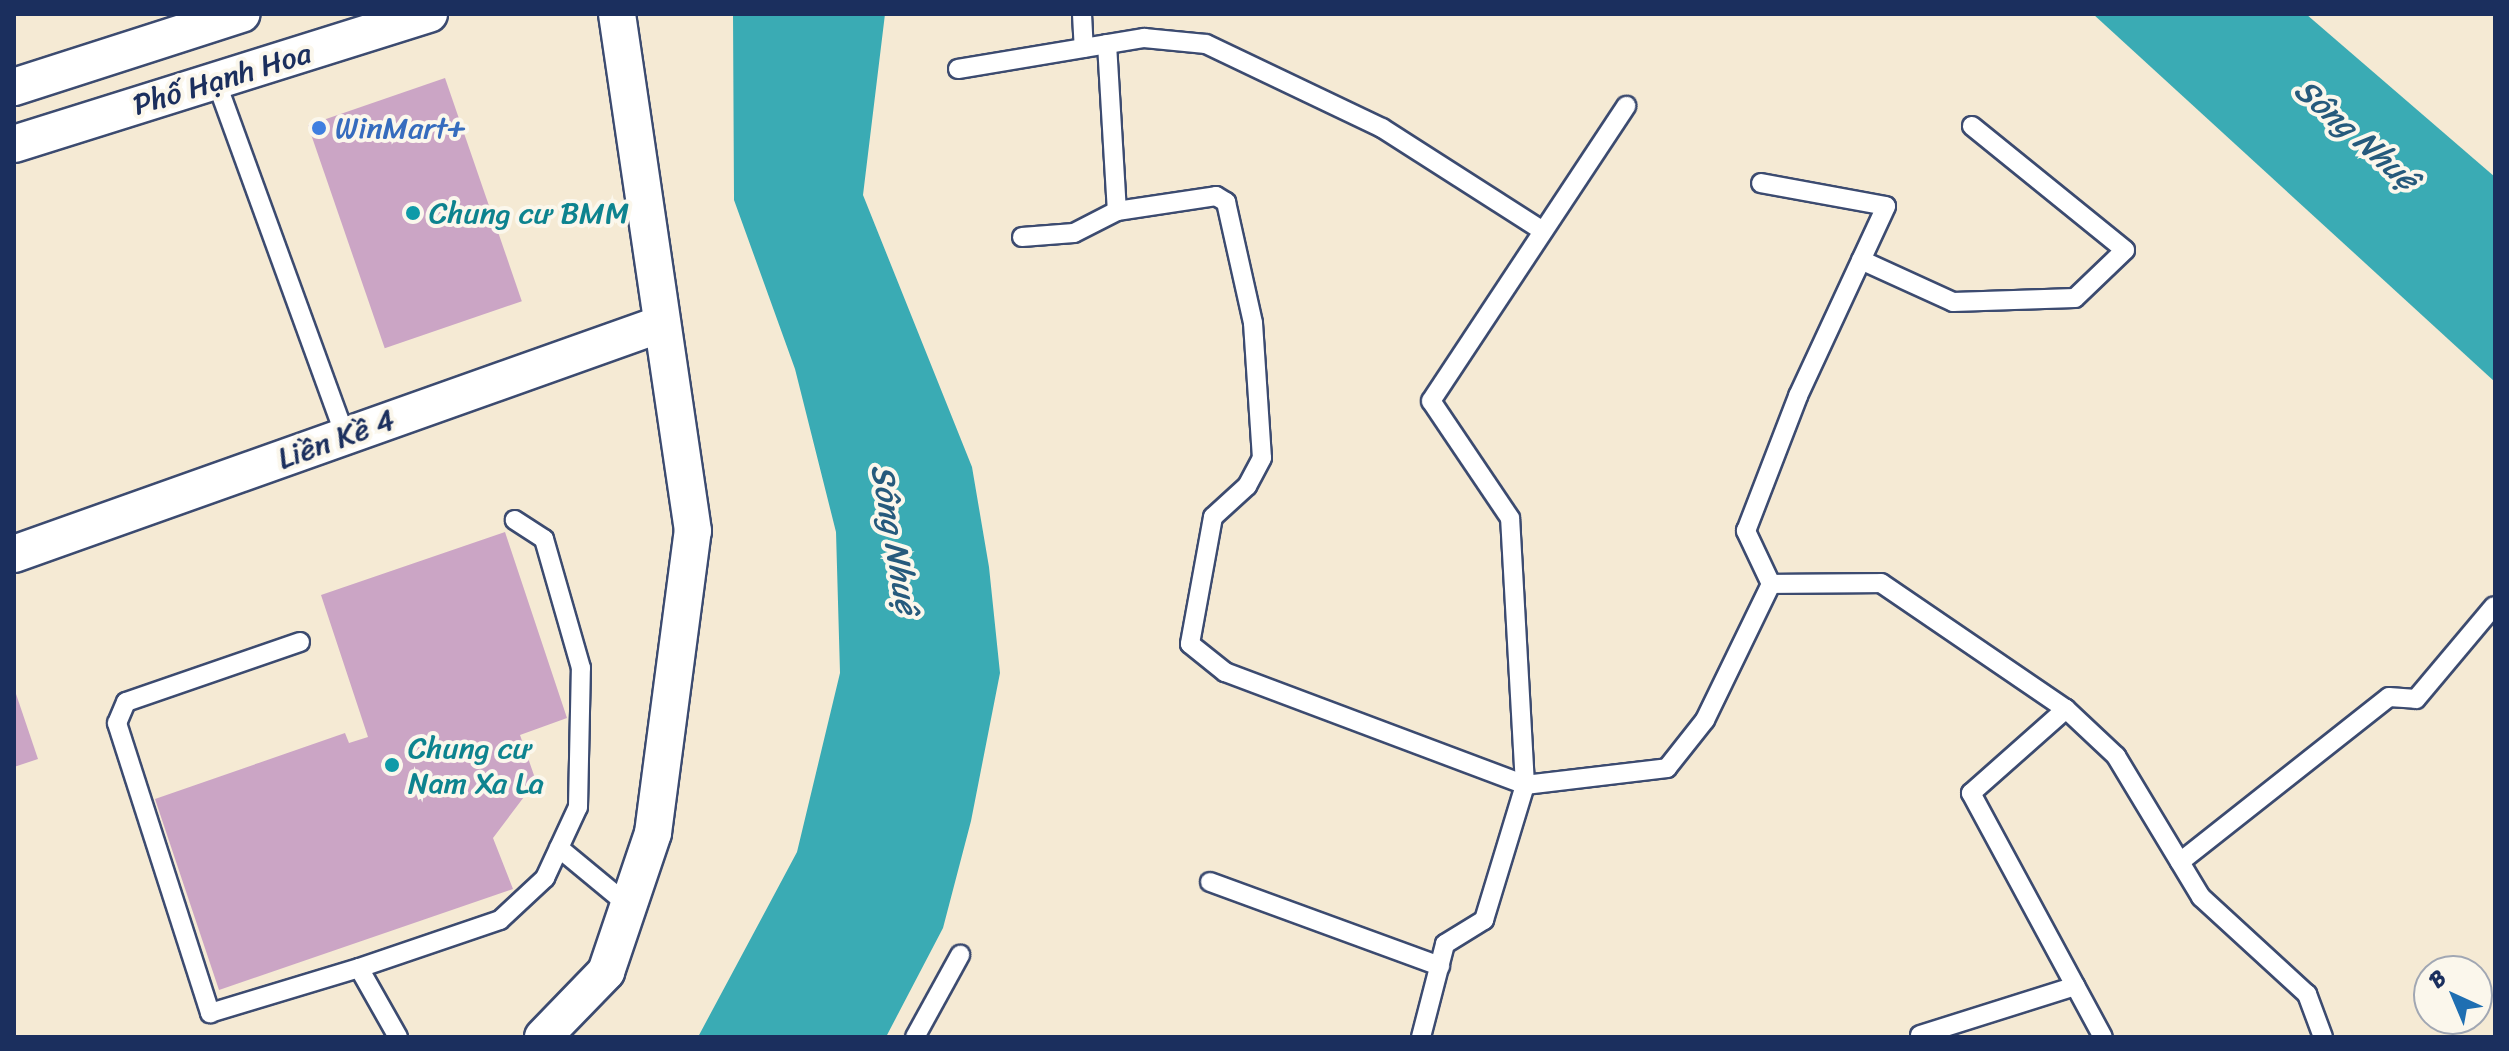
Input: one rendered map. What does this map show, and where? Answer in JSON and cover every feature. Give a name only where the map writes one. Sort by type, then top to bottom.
[{"type":"street","name":"Phố Hạnh Hoa","points":[[14,87],[242,14]]},
{"type":"street","name":"Phố Hạnh Hoa","points":[[14,144],[429,14]]},
{"type":"street","points":[[543,1037],[606,972],[653,833],[693,531],[658,325],[617,14]]},
{"type":"street","name":"Liền Kề 4","points":[[14,554],[658,325]]},
{"type":"lane","points":[[1082,14],[1084,48]]},
{"type":"lane","points":[[958,69],[1107,44],[1176,39],[1242,57],[1382,128],[1543,231]]},
{"type":"lane","points":[[1107,44],[1117,211]]},
{"type":"lane","points":[[216,81],[345,436]]},
{"type":"lane","points":[[1421,1037],[1445,944],[1484,920],[1525,785],[1510,518],[1431,401],[1626,106]]},
{"type":"lane","points":[[1861,260],[1953,302],[2060,299],[2075,298],[2125,250],[1972,126]]},
{"type":"lane","points":[[1761,183],[1886,206],[1746,531],[1771,584]]},
{"type":"lane","points":[[1022,237],[1074,233],[1117,211],[1216,196],[1226,202],[1253,323],[1262,458],[1247,486],[1213,517],[1190,644],[1199,657],[1525,785],[1667,768],[1705,720],[1771,584]]},
{"type":"lane","points":[[300,642],[126,702],[117,723],[210,1013],[359,968],[500,920],[545,878],[578,807],[581,668],[544,539],[515,520]]},
{"type":"lane","points":[[1771,584],[1881,583],[2066,709],[2116,756],[2201,897],[2286,968],[2307,994],[2323,1037]]},
{"type":"lane","points":[[2180,862],[2389,697],[2416,699],[2494,606]]},
{"type":"lane","points":[[2066,709],[1971,793],[2103,1037]]},
{"type":"lane","points":[[559,848],[629,906]]},
{"type":"lane","points":[[1210,882],[1440,966]]},
{"type":"lane","points":[[915,1037],[960,955]]},
{"type":"lane","points":[[359,968],[398,1037]]},
{"type":"lane","points":[[1920,1035],[2075,986]]},
{"type":"water","name":"Sông Nhuệ","points":[[733,14],[885,14],[863,195],[972,467],[989,567],[1000,673],[971,821],[943,928],[886,1037],[698,1037],[797,852],[840,673],[836,532],[795,369],[734,200]]},
{"type":"water","name":"Sông Nhuệ","points":[[2093,14],[2306,14],[2495,177],[2495,382]]},
{"type":"building","name":"Chung cư BMM","points":[[445,78],[522,301],[385,348],[308,125]]},
{"type":"building","name":"Chung cư Nam Xa La","points":[[505,532],[567,718],[520,735],[536,781],[493,838],[513,889],[219,990],[155,799],[345,733],[349,743],[368,737],[321,595]]},
{"type":"building","points":[[14,688],[38,759],[14,767]]},
{"type":"place","name":"WinMart+","points":[[319,128]]},
{"type":"place","name":"Chung cư BMM","points":[[413,213]]},
{"type":"place","name":"Chung cư Nam Xa La","points":[[392,765]]}]
